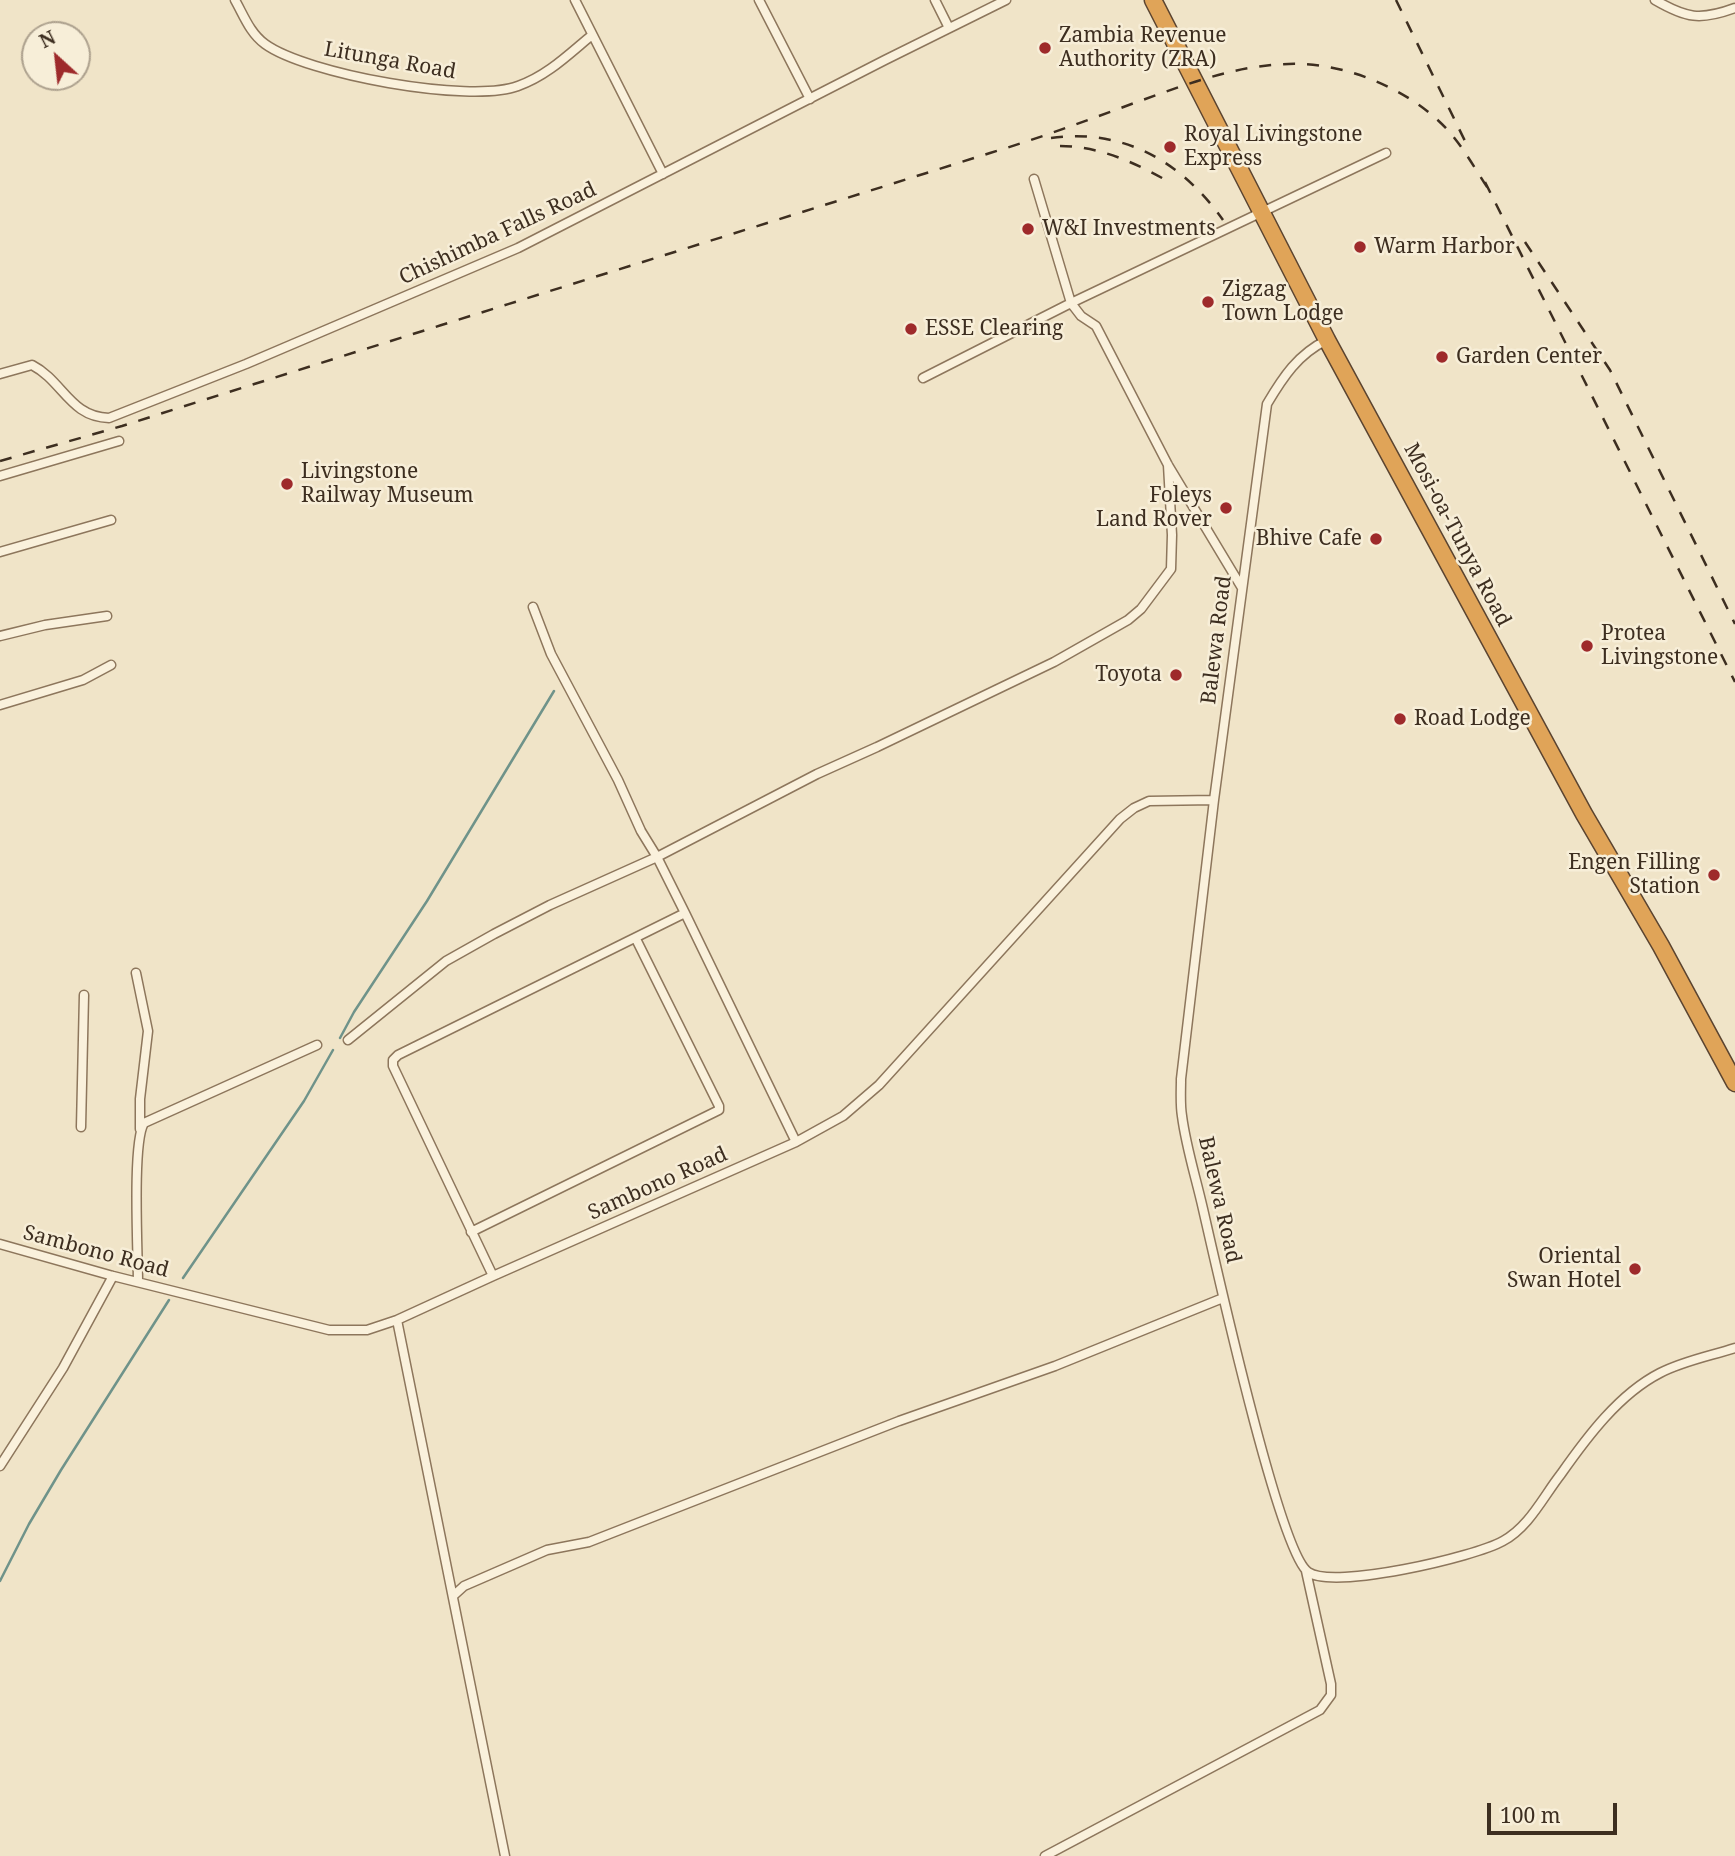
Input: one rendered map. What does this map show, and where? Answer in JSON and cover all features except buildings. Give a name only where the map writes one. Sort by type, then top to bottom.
[{"type":"highway","name":"Mosi-oa-Tunya Road","points":[[1153,0],[1327,341],[1584,814],[1661,946],[1735,1083]]},
{"type":"street","name":"Litunga Road","points":[[235,0],[256,36],[294,60],[318,68],[455,92],[498,91],[517,87],[544,75],[593,35]]},
{"type":"street","points":[[575,0],[663,174]]},
{"type":"street","points":[[759,0],[810,99]]},
{"type":"street","points":[[935,0],[949,28]]},
{"type":"street","name":"Chishimba Falls Road","points":[[0,374],[32,366],[41,370],[83,412],[95,418],[109,418],[435,285],[518,248],[1006,0]]},
{"type":"street","points":[[1655,0],[1687,16],[1704,16],[1735,8]]},
{"type":"street","points":[[923,378],[1071,303],[1386,153]]},
{"type":"street","points":[[1034,180],[1071,303],[1081,316],[1096,326],[1168,465],[1242,588]]},
{"type":"street","name":"Balewa Road","points":[[1045,1856],[1320,1710],[1331,1695],[1331,1684],[1306,1571],[1293,1547],[1274,1492],[1223,1298],[1182,1116],[1181,1079],[1214,800],[1267,404],[1297,361],[1314,347],[1327,341]]},
{"type":"street","points":[[0,476],[119,441]]},
{"type":"street","points":[[348,1040],[462,951],[550,905],[657,857],[817,774],[1054,662],[1128,620],[1141,609],[1171,569],[1168,465]]},
{"type":"street","points":[[0,552],[111,520]]},
{"type":"street","points":[[533,607],[551,654],[685,912],[796,1142]]},
{"type":"street","points":[[0,636],[45,625],[107,617]]},
{"type":"street","points":[[0,705],[83,680],[111,665]]},
{"type":"street","name":"Sambono Road","points":[[0,1244],[113,1276],[329,1330],[367,1330],[397,1320],[796,1142],[843,1116],[879,1085],[1120,819],[1133,808],[1149,802],[1214,800]]},
{"type":"street","points":[[492,1276],[393,1066],[393,1060],[398,1055],[636,939],[685,912]]},
{"type":"street","points":[[471,1232],[719,1110],[636,939]]},
{"type":"street","points":[[136,973],[148,1031],[140,1100],[138,1282]]},
{"type":"street","points":[[81,1127],[84,995]]},
{"type":"street","points":[[140,1130],[144,1122],[317,1045]]},
{"type":"street","points":[[0,1466],[63,1368],[113,1276]]},
{"type":"street","points":[[453,1596],[464,1586],[547,1550],[589,1542],[886,1426],[1055,1366],[1223,1298]]},
{"type":"street","points":[[397,1320],[505,1856]]},
{"type":"street","points":[[1306,1571],[1317,1577],[1354,1577],[1418,1567],[1490,1548],[1505,1541],[1527,1522],[1569,1463],[1616,1407],[1639,1386],[1661,1372],[1735,1348]]},
{"type":"waterway","points":[[340,1038],[354,1012],[427,901],[554,691]]},
{"type":"waterway","points":[[183,1278],[304,1101],[333,1050]]},
{"type":"waterway","points":[[0,1581],[61,1470],[169,1300]]},
{"type":"railway","points":[[1396,0],[1465,141]]},
{"type":"railway","points":[[0,461],[122,426],[1009,147],[1218,75],[1259,66],[1302,64],[1342,70],[1363,76],[1403,95],[1421,106],[1452,135],[1489,190]]},
{"type":"railway","points":[[1051,138],[1103,138],[1127,144],[1149,154],[1189,181],[1223,220]]},
{"type":"railway","points":[[1060,146],[1090,149],[1118,157],[1171,183]]},
{"type":"railway","points":[[1485,182],[1735,682]]},
{"type":"railway","points":[[1525,242],[1610,370],[1735,624]]},
{"type":"place","name":"Zambia Revenue Authority (ZRA)","points":[[1045,48]]},
{"type":"place","name":"Royal Livingstone Express","points":[[1170,147]]},
{"type":"place","name":"W&I Investments","points":[[1028,229]]},
{"type":"place","name":"Warm Harbor","points":[[1360,247]]},
{"type":"place","name":"Zigzag Town Lodge","points":[[1208,302]]},
{"type":"place","name":"ESSE Clearing","points":[[911,329]]},
{"type":"place","name":"Garden Center","points":[[1442,357]]},
{"type":"place","name":"Livingstone Railway Museum","points":[[287,484]]},
{"type":"place","name":"Foleys Land Rover","points":[[1226,508]]},
{"type":"place","name":"Bhive Cafe","points":[[1376,539]]},
{"type":"place","name":"Protea Livingstone","points":[[1587,646]]},
{"type":"place","name":"Toyota","points":[[1176,675]]},
{"type":"place","name":"Road Lodge","points":[[1400,719]]},
{"type":"place","name":"Engen Filling Station","points":[[1714,875]]},
{"type":"place","name":"Oriental Swan Hotel","points":[[1635,1269]]}]
